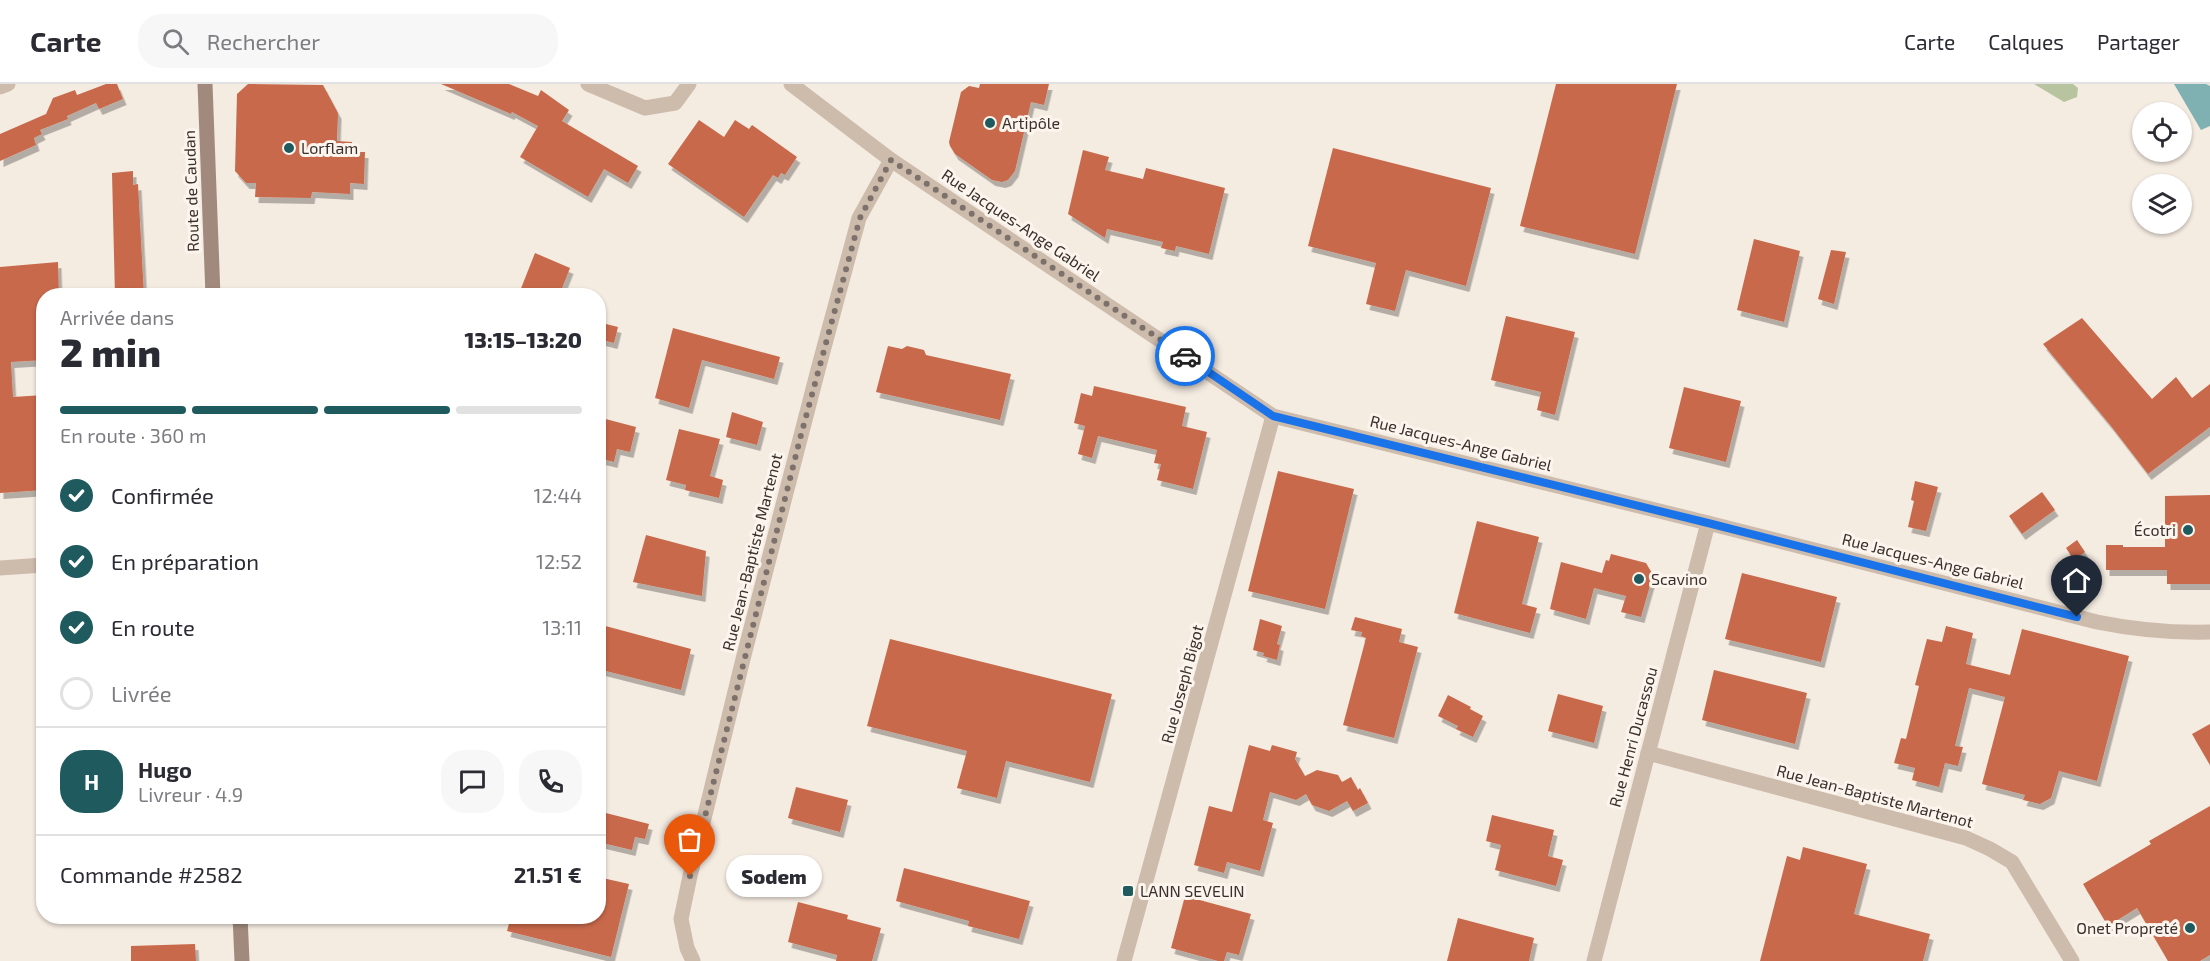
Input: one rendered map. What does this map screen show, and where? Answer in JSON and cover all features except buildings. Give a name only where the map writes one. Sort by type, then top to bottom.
[{"type":"street","points":[[0,87],[8,84]]},
{"type":"street","name":"Route de Caudan","points":[[205,84],[213,288]]},
{"type":"street","points":[[588,84],[645,108],[675,103],[689,84]]},
{"type":"street","name":"Rue Jacques-Ange Gabriel","points":[[791,84],[891,160],[1273,416],[2097,622],[2165,633],[2210,632]]},
{"type":"street","name":"Rue Jean-Baptiste Martenot","points":[[693,961],[687,948],[681,919],[735,693],[819,366],[860,218],[891,160]]},
{"type":"street","name":"Rue Joseph Bigot","points":[[1124,961],[1273,416]]},
{"type":"street","name":"Rue Henri Ducassou","points":[[1594,961],[1708,523]]},
{"type":"street","points":[[0,568],[36,566]]},
{"type":"street","name":"Rue Jean-Baptiste Martenot","points":[[1648,753],[1966,838],[1990,849],[2012,862],[2072,961]]},
{"type":"street","points":[[240,924],[242,961]]},
{"type":"green space","points":[[2034,84],[2073,84],[2078,88],[2077,97],[2064,102]]},
{"type":"water","points":[[2174,84],[2210,86],[2210,126],[2201,130],[2192,115],[2192,102],[2185,102]]},
{"type":"way so far","points":[[690,876],[743,659],[860,218],[891,160],[1185,356]]},
{"type":"place","name":"Artipôle","points":[[990,123]]},
{"type":"place","name":"Lorflam","points":[[289,148]]},
{"type":"place","name":"Écotri","points":[[2188,530]]},
{"type":"place","name":"Scavino","points":[[1639,579]]},
{"type":"place","name":"Sodem","points":[[690,876]]},
{"type":"place","name":"LANN SEVELIN","points":[[1128,891]]},
{"type":"place","name":"Onet Propreté","points":[[2190,928]]},
{"type":"route","points":[[1185,356],[1273,416],[2077,617]]}]
